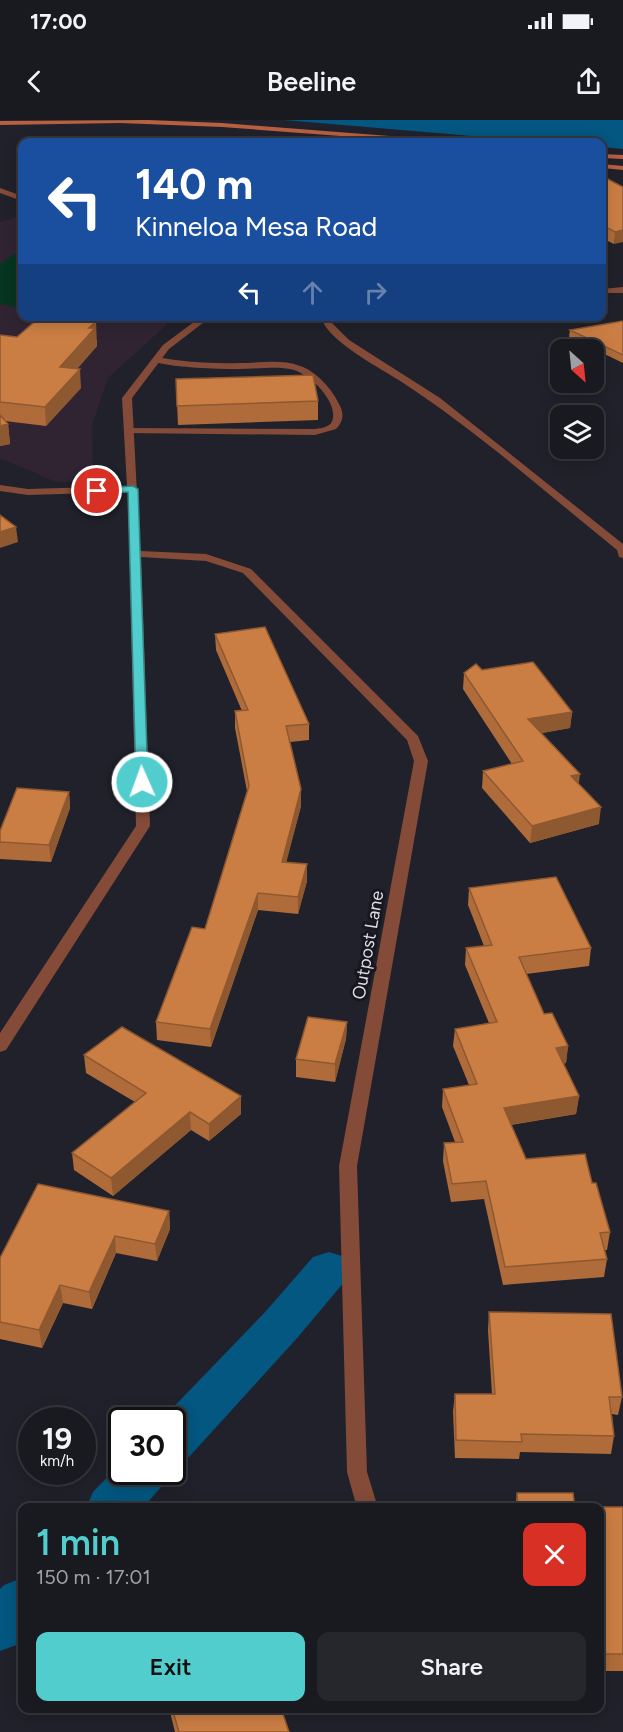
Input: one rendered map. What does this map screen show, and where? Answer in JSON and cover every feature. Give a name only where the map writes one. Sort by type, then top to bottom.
[{"type":"main road","points":[[0,123],[184,122],[390,138]]},
{"type":"main road","points":[[0,130],[154,130],[281,138]]},
{"type":"main road","points":[[606,156],[623,157]]},
{"type":"main road","points":[[606,166],[623,168]]},
{"type":"street","points":[[0,190],[18,197]]},
{"type":"street","points":[[606,291],[623,290]]},
{"type":"street","points":[[0,1046],[143,826],[133,489],[127,398],[166,347],[201,321]]},
{"type":"street","points":[[326,321],[346,342],[437,400],[622,549],[623,555]]},
{"type":"street","points":[[129,431],[301,432],[325,429],[334,426],[338,421],[337,408],[329,395],[305,371],[286,366],[190,365],[156,360]]},
{"type":"street","points":[[0,489],[52,492],[133,489]]},
{"type":"street","name":"Outpost Lane","points":[[135,554],[197,555],[218,559],[247,572],[394,719],[413,740],[421,761],[348,1166],[357,1472],[366,1503]]},
{"type":"shaded area","points":[[18,217],[18,321],[171,321],[108,378],[92,425],[93,481],[56,482],[0,458],[0,222]]},
{"type":"green space","points":[[18,252],[18,307],[0,304],[0,264]]},
{"type":"water","points":[[284,120],[623,120],[623,149],[606,147],[606,138],[496,138]]},
{"type":"building","points":[[606,178],[623,187],[623,230],[615,232],[606,227]]},
{"type":"building","points":[[35,321],[96,321],[89,328],[95,328],[60,367],[80,369],[45,407],[0,402],[0,335],[17,337]]},
{"type":"building","points":[[623,321],[623,355],[604,346],[604,339],[589,339],[570,330]]},
{"type":"building","points":[[313,375],[318,401],[177,406],[176,379]]},
{"type":"building","points":[[0,415],[8,424],[0,426]]},
{"type":"building","points":[[0,515],[16,527],[0,532]]},
{"type":"building","points":[[265,627],[309,724],[286,726],[301,789],[282,862],[307,864],[298,897],[258,893],[210,1029],[156,1022],[192,927],[205,929],[249,786],[235,711],[248,710],[215,634]]},
{"type":"building","points":[[533,662],[572,712],[528,719],[580,774],[571,776],[601,807],[532,826],[483,771],[523,761],[464,673],[476,664],[482,670]]},
{"type":"building","points":[[17,788],[69,792],[49,845],[0,842],[0,831]]},
{"type":"building","points":[[556,877],[591,948],[519,957],[544,1014],[552,1013],[568,1046],[556,1048],[579,1096],[504,1108],[526,1159],[585,1154],[592,1183],[596,1183],[610,1232],[600,1233],[607,1259],[505,1267],[486,1181],[452,1184],[444,1143],[463,1142],[443,1089],[477,1084],[455,1029],[497,1022],[466,948],[492,945],[469,888]]},
{"type":"building","points":[[308,1017],[347,1022],[335,1064],[296,1059]]},
{"type":"building","points":[[122,1027],[241,1096],[209,1124],[190,1112],[111,1178],[72,1153],[146,1093],[84,1055]]},
{"type":"building","points":[[38,1184],[169,1211],[155,1244],[115,1236],[89,1292],[60,1285],[39,1330],[0,1322],[0,1258]]},
{"type":"building","points":[[489,1312],[611,1314],[622,1397],[609,1397],[614,1436],[521,1434],[522,1442],[456,1440],[455,1394],[495,1394]]},
{"type":"building","points":[[517,1493],[573,1493],[574,1503],[518,1503]]},
{"type":"building","points":[[604,1507],[623,1507],[623,1654],[604,1654]]},
{"type":"building","points":[[173,1713],[283,1713],[289,1732],[179,1732]]},
{"type":"waterway","points":[[186,1427],[282,1324],[329,1269]]},
{"type":"waterway","points":[[116,1503],[132,1485]]},
{"type":"waterway","points":[[0,1626],[18,1606]]},
{"type":"route","points":[[97,491],[133,489],[142,782]]}]
